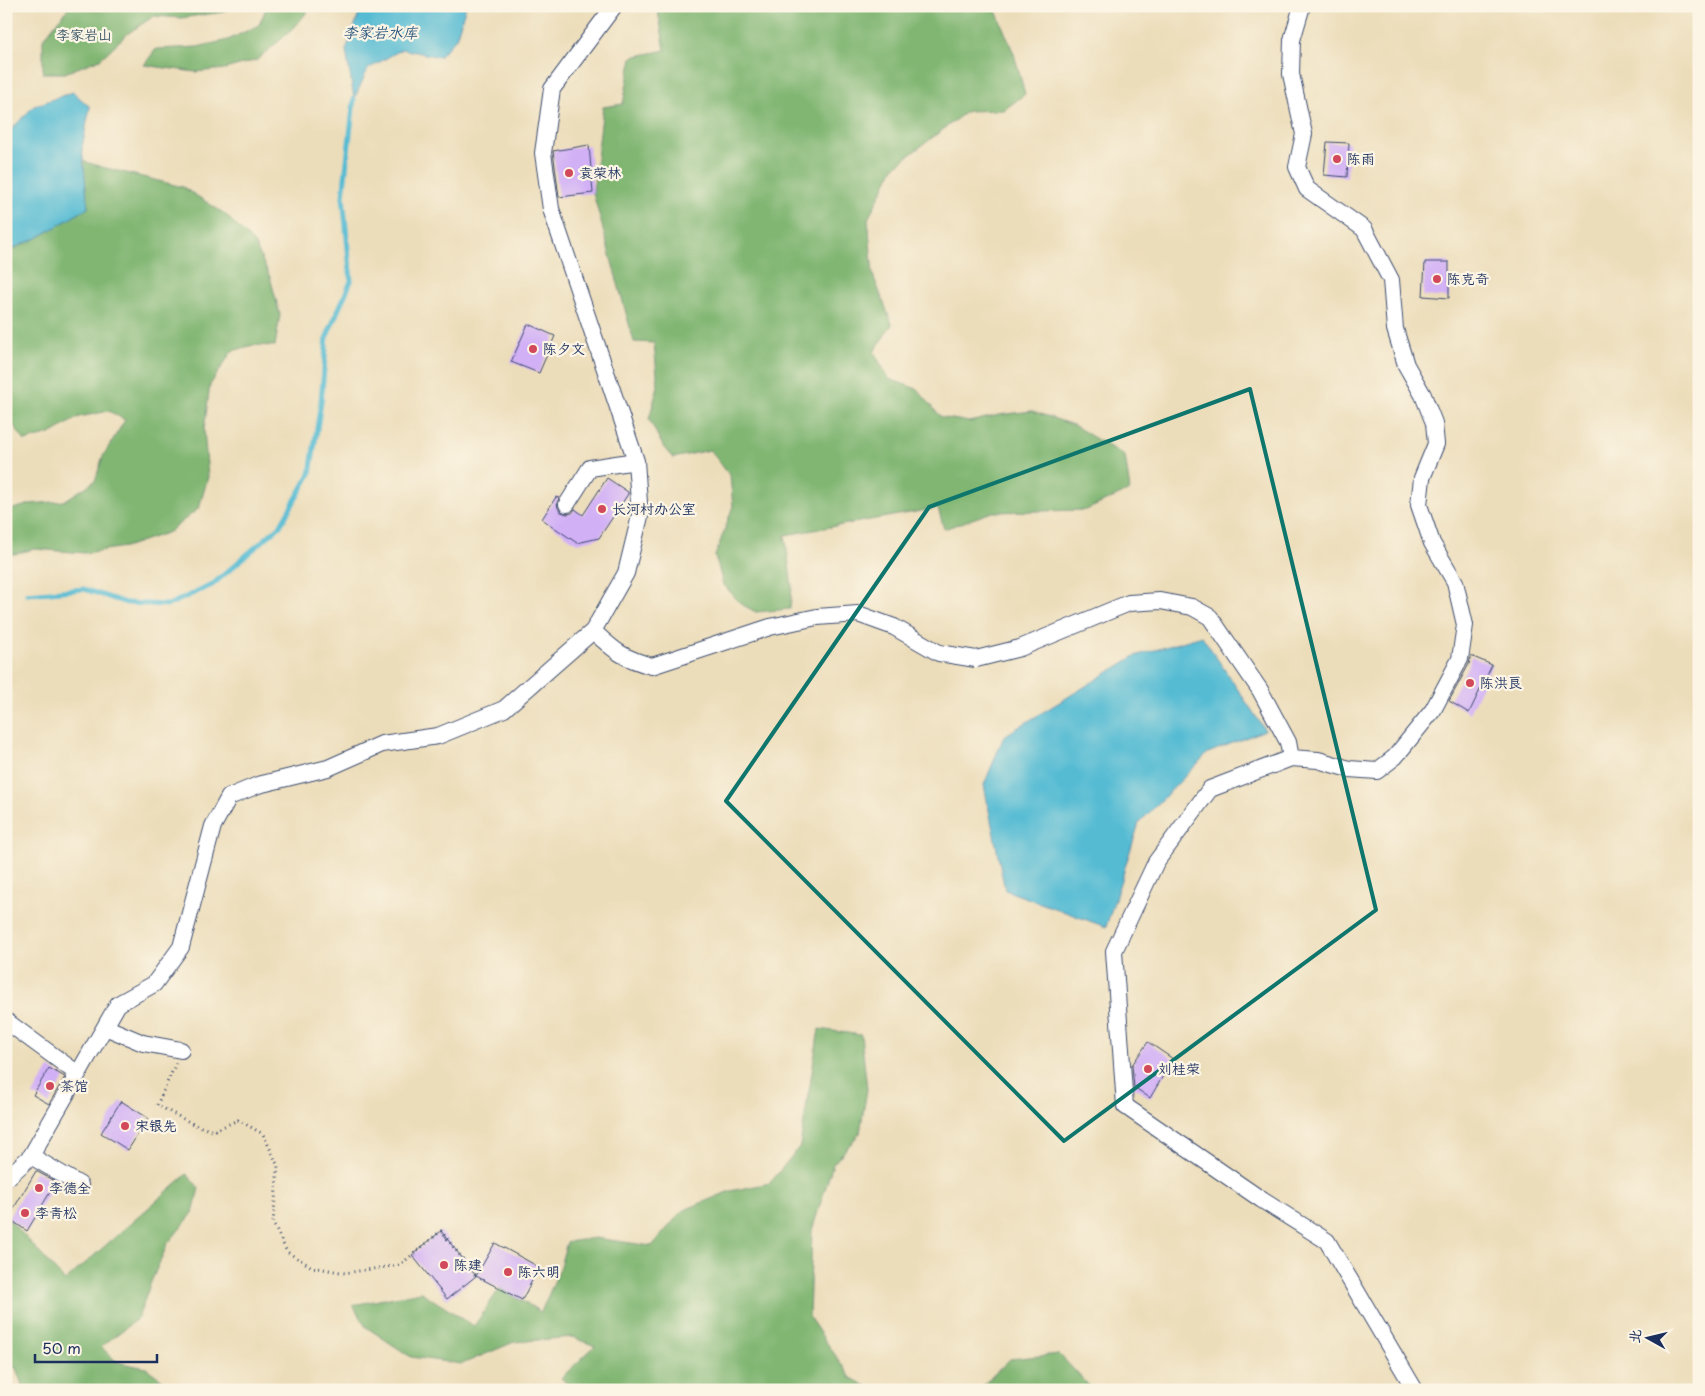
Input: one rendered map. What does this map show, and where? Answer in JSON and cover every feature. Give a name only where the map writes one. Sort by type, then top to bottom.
[{"type":"street","points":[[6,1179],[31,1156],[118,1004],[154,984],[181,947],[213,826],[229,797],[258,785],[328,768],[382,744],[438,736],[504,708],[593,631],[626,573],[640,516],[636,461],[551,209],[543,153],[552,89],[614,6]]},
{"type":"street","points":[[1302,6],[1292,40],[1291,74],[1304,134],[1297,167],[1307,190],[1364,229],[1391,280],[1395,329],[1406,365],[1423,395],[1434,423],[1436,444],[1422,478],[1419,505],[1432,543],[1455,582],[1465,624],[1460,659],[1433,710],[1395,757],[1376,772],[1349,769],[1318,760],[1291,758],[1210,789],[1156,862],[1114,951],[1124,1106],[1327,1242],[1416,1390]]},
{"type":"street","points":[[567,504],[590,468],[636,461]]},
{"type":"street","points":[[593,631],[619,654],[652,666],[770,626],[817,617],[858,614],[894,627],[939,653],[976,659],[1020,648],[1129,603],[1160,601],[1192,606],[1210,617],[1260,690],[1288,742],[1291,758]]},
{"type":"street","points":[[6,1021],[78,1074]]},
{"type":"street","points":[[105,1027],[143,1043],[181,1050]]},
{"type":"street","points":[[31,1156],[80,1185]]},
{"type":"path","points":[[181,1050],[157,1105],[195,1125],[213,1131],[238,1120],[263,1134],[278,1166],[273,1223],[287,1252],[312,1267],[346,1273],[400,1265],[441,1231],[476,1276]]},
{"type":"highlighted area","points":[[1250,389],[1376,910],[1064,1141],[726,801],[929,507]]},
{"type":"green space","name":"李家岩山","points":[[70,6],[234,6],[223,12],[181,18],[154,16],[127,34],[100,59],[65,73],[43,73],[43,39]]},
{"type":"green space","name":"李家岩山","points":[[267,6],[312,6],[294,28],[257,60],[225,69],[195,72],[144,65],[156,49],[197,47],[228,40],[259,25]]},
{"type":"green space","points":[[657,6],[994,6],[1014,54],[1025,94],[1004,110],[967,111],[894,167],[868,219],[873,275],[892,324],[874,352],[889,379],[917,389],[941,417],[969,422],[999,415],[1032,411],[1073,425],[1125,456],[1130,490],[1086,510],[992,512],[944,529],[938,508],[785,535],[792,587],[790,609],[756,612],[741,604],[723,584],[715,556],[733,506],[730,476],[710,450],[673,458],[664,448],[649,419],[658,386],[654,343],[634,342],[593,193],[603,107],[623,104],[632,57],[665,50]]},
{"type":"green space","points":[[83,161],[183,187],[225,214],[254,243],[270,277],[280,315],[275,346],[253,345],[232,351],[210,385],[204,430],[208,477],[199,508],[169,532],[125,547],[85,553],[34,549],[6,556],[6,511],[31,504],[64,501],[95,481],[103,456],[125,420],[109,411],[79,417],[50,434],[25,441],[6,415],[6,252],[37,238],[88,208]]},
{"type":"green space","points":[[819,1029],[861,1035],[867,1089],[860,1133],[833,1164],[812,1230],[809,1317],[851,1378],[874,1390],[573,1390],[561,1378],[595,1346],[573,1337],[514,1342],[462,1364],[411,1357],[366,1327],[353,1305],[421,1292],[474,1326],[500,1288],[541,1312],[558,1273],[567,1242],[595,1238],[652,1246],[682,1211],[730,1191],[770,1183],[800,1146]]},
{"type":"green space","points":[[187,1174],[199,1188],[193,1213],[168,1243],[138,1318],[101,1347],[117,1362],[146,1368],[168,1384],[169,1390],[18,1390],[22,1385],[16,1368],[6,1366],[6,1220],[8,1218],[65,1281]]},
{"type":"green space","points":[[1059,1354],[1093,1390],[978,1390],[1010,1359]]},
{"type":"water","name":"李家岩水库","points":[[363,6],[466,6],[456,38],[439,57],[402,49],[368,69],[354,99],[346,50]]},
{"type":"water","points":[[73,92],[90,107],[82,147],[88,208],[37,238],[7,251],[6,135],[34,106]]},
{"type":"water","points":[[1202,636],[1265,730],[1208,753],[1139,823],[1106,927],[1005,890],[984,785],[1004,736],[1135,656]]},
{"type":"building","name":"陈雨","points":[[1327,142],[1349,143],[1347,177],[1324,175]]},
{"type":"building","name":"袁荣林","points":[[589,145],[593,193],[559,197],[553,151]]},
{"type":"building","name":"陈克奇","points":[[1425,262],[1449,262],[1449,298],[1423,296]]},
{"type":"building","name":"陈夕文","points":[[528,324],[555,336],[539,373],[511,362]]},
{"type":"building","name":"长河村办公室","points":[[607,478],[628,492],[628,494],[599,538],[577,543],[542,519],[556,497],[559,498],[557,503],[561,512],[572,513],[575,509],[583,515]]},
{"type":"building","name":"陈洪良","points":[[1471,656],[1492,665],[1469,713],[1449,701],[1469,664]]},
{"type":"building","name":"刘桂荣","points":[[1148,1042],[1173,1059],[1150,1098],[1134,1087],[1132,1065]]},
{"type":"building","name":"茶馆","points":[[49,1068],[65,1077],[49,1104],[33,1095]]},
{"type":"building","name":"宋银先","points":[[121,1101],[148,1118],[128,1150],[101,1133]]},
{"type":"building","points":[[36,1171],[56,1182],[27,1231],[8,1218]]},
{"type":"building","name":"陈建","points":[[441,1231],[476,1276],[447,1299],[412,1255]]},
{"type":"building","name":"陈六明","points":[[495,1243],[539,1267],[522,1300],[476,1276]]},
{"type":"waterway","points":[[27,594],[84,589],[126,603],[168,605],[212,585],[280,526],[310,474],[321,402],[327,336],[351,281],[343,196],[354,99]]},
{"type":"place","name":"陈雨","points":[[1337,159]]},
{"type":"place","name":"袁荣林","points":[[569,173]]},
{"type":"place","name":"陈克奇","points":[[1437,279]]},
{"type":"place","name":"陈夕文","points":[[533,349]]},
{"type":"place","name":"长河村办公室","points":[[602,509]]},
{"type":"place","name":"陈洪良","points":[[1470,683]]},
{"type":"place","name":"刘桂荣","points":[[1148,1069]]},
{"type":"place","name":"茶馆","points":[[50,1086]]},
{"type":"place","name":"宋银先","points":[[125,1126]]},
{"type":"place","name":"李德全","points":[[39,1188]]},
{"type":"place","name":"李青松","points":[[25,1213]]},
{"type":"place","name":"陈建","points":[[444,1265]]},
{"type":"place","name":"陈六明","points":[[508,1272]]}]
